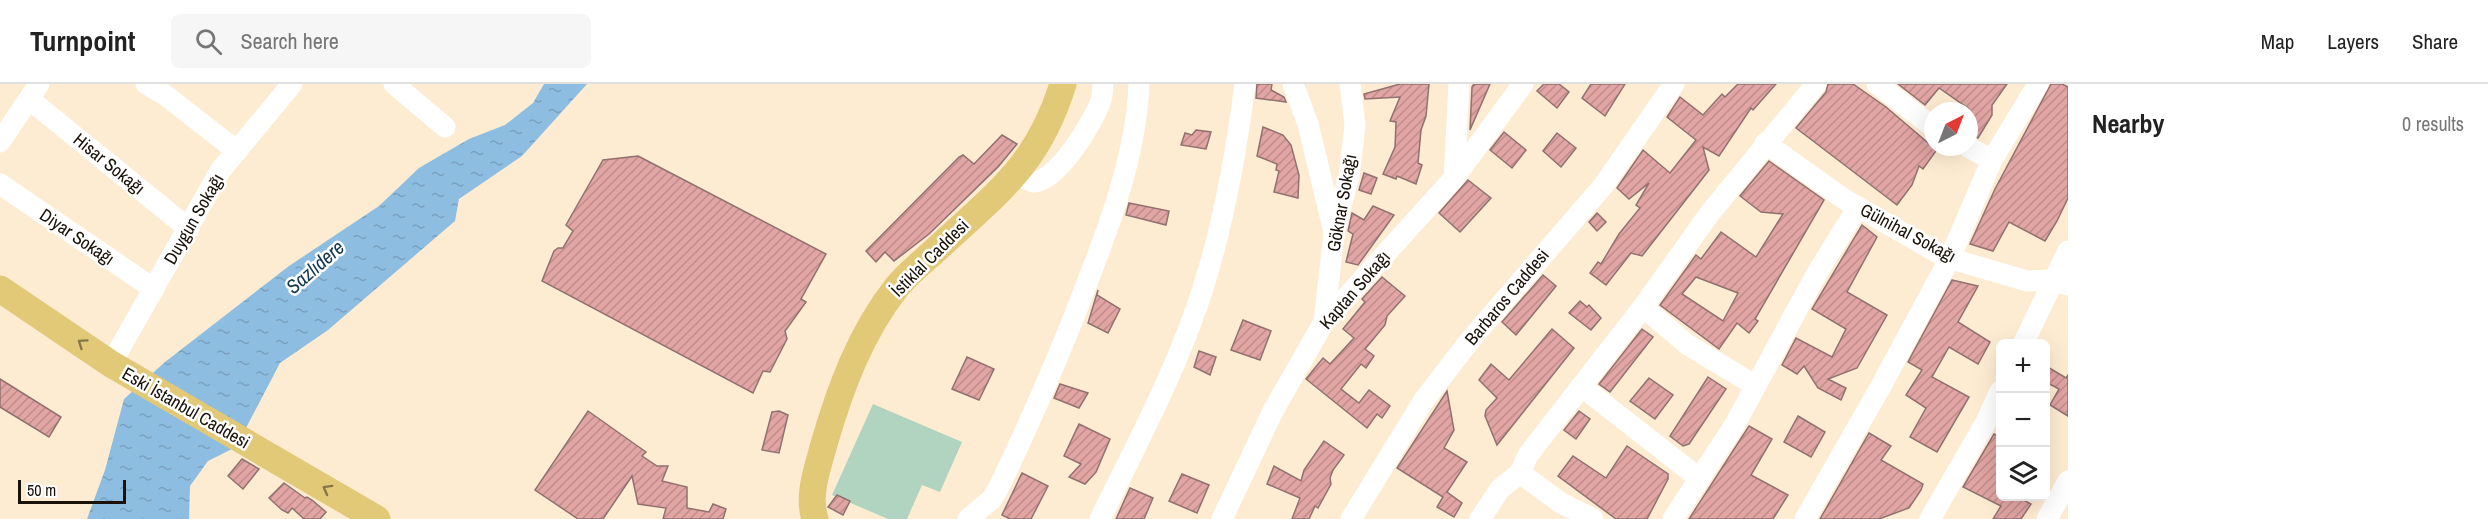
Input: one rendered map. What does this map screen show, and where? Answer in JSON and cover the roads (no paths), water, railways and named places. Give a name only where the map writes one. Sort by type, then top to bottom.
[{"type":"main road","name":"İstiklal Caddesi","points":[[815,519],[812,499],[815,477],[828,431],[839,394],[873,322],[897,288],[1017,175],[1042,139],[1053,116],[1063,84]]},
{"type":"main road","name":"Eski İstanbul Caddesi","points":[[0,289],[121,370],[377,519]]},
{"type":"street","points":[[146,84],[165,95],[237,152]]},
{"type":"street","points":[[394,84],[445,126]]},
{"type":"street","points":[[1017,175],[1033,182],[1048,178],[1073,149],[1101,102],[1103,84]]},
{"type":"street","points":[[983,515],[1000,485],[1054,370],[1107,232],[1133,136],[1139,84]]},
{"type":"street","points":[[1100,519],[1192,321],[1222,214],[1238,141],[1245,84]]},
{"type":"street","points":[[1293,84],[1308,124],[1322,173],[1334,233]]},
{"type":"street","name":"Göknar Sokağı","points":[[1324,322],[1334,233],[1348,176],[1355,125],[1350,84]]},
{"type":"street","points":[[1454,178],[1459,84]]},
{"type":"street","name":"Kaptan Sokağı","points":[[1222,519],[1273,411],[1324,322],[1454,178],[1524,84]]},
{"type":"street","name":"Barbaros Caddesi","points":[[1351,519],[1424,400],[1471,339],[1603,186],[1674,84]]},
{"type":"street","points":[[1480,519],[1500,489],[1520,473],[1528,455],[1643,307],[1710,213],[1765,143],[1816,84]]},
{"type":"street","points":[[1877,84],[1924,120]]},
{"type":"street","points":[[1805,519],[1881,386],[1950,258],[1992,160],[2038,84]]},
{"type":"street","name":"Duygun Sokağı","points":[[121,370],[154,290],[220,171],[237,152],[281,88]]},
{"type":"street","points":[[0,142],[34,92]]},
{"type":"street","name":"Hisar Sokağı","points":[[34,92],[189,229]]},
{"type":"street","name":"Gülnihal Sokağı","points":[[1765,143],[1858,207],[1950,258],[2027,281],[2060,283]]},
{"type":"street","points":[[1978,152],[1992,160]]},
{"type":"street","name":"Diyar Sokağı","points":[[0,184],[154,290]]},
{"type":"street","points":[[1673,519],[1734,426],[1817,273],[1858,207]]},
{"type":"street","points":[[2026,339],[2060,283],[2068,251]]},
{"type":"street","points":[[1643,307],[1688,345],[1756,386]]},
{"type":"street","points":[[1581,386],[1700,479]]},
{"type":"street","points":[[1930,519],[2000,393]]},
{"type":"street","points":[[1520,473],[1561,503],[1593,519]]},
{"type":"street","points":[[2047,519],[2068,481]]},
{"type":"water","name":"Sazlıdere","points":[[544,84],[587,84],[522,156],[459,199],[455,221],[328,330],[280,363],[236,447],[208,461],[190,486],[189,519],[87,519],[105,470],[124,399],[165,362],[289,266],[379,206],[419,168],[469,139],[505,125],[533,103]]}]
